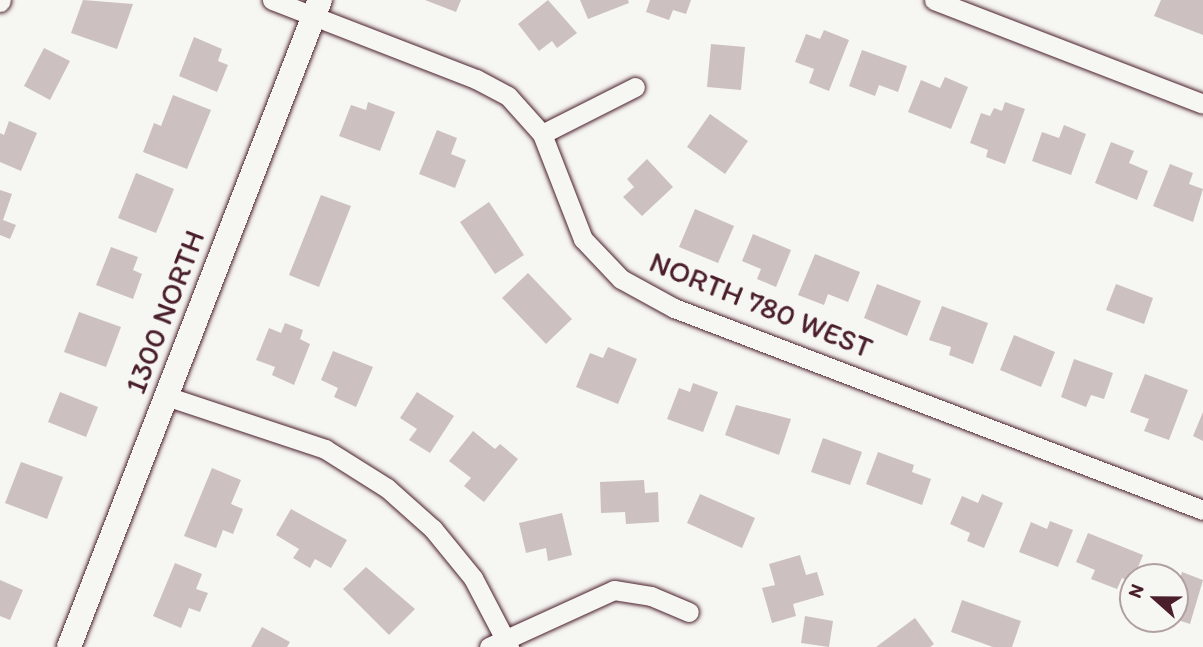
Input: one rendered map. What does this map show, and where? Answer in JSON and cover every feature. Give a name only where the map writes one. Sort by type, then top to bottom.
[{"type":"street","name":"NORTH 780 WEST","points":[[272,0],[317,9],[476,79],[508,96],[542,134],[583,239],[621,279],[674,308],[1203,510]]},
{"type":"street","points":[[934,0],[1203,104]]},
{"type":"street","name":"1300 NORTH","points":[[69,647],[317,9]]},
{"type":"street","points":[[542,134],[635,87]]},
{"type":"street","points":[[166,396],[325,449],[387,488],[433,529],[472,578],[501,645],[614,590],[651,596],[690,612]]},
{"type":"building","points":[[83,0],[133,4],[117,49],[71,33]]},
{"type":"building","points":[[425,0],[461,0],[456,12]]},
{"type":"building","points":[[548,0],[577,33],[557,48],[552,41],[539,51],[518,24]]},
{"type":"building","points":[[580,0],[628,0],[629,3],[588,19]]},
{"type":"building","points":[[650,0],[691,0],[686,14],[673,10],[669,20],[646,12]]},
{"type":"building","points":[[1161,0],[1203,0],[1203,35],[1154,16]]},
{"type":"building","points":[[824,30],[849,40],[829,91],[809,83],[814,69],[795,62],[806,34],[820,39]]},
{"type":"building","points":[[194,37],[222,49],[218,61],[228,65],[217,92],[179,76]]},
{"type":"building","points":[[711,44],[745,47],[741,90],[707,87]]},
{"type":"building","points":[[44,48],[70,61],[50,100],[24,86]]},
{"type":"building","points":[[862,50],[907,66],[898,92],[879,85],[875,96],[849,86]]},
{"type":"building","points":[[945,77],[968,87],[951,129],[908,112],[921,80],[940,88]]},
{"type":"building","points":[[173,95],[211,110],[187,169],[143,152],[154,123],[161,126]]},
{"type":"building","points":[[368,102],[395,112],[380,151],[339,136],[351,105],[366,110]]},
{"type":"building","points":[[1005,102],[1025,109],[1005,164],[986,157],[988,150],[970,143],[981,113],[990,116],[994,108],[1002,111]]},
{"type":"building","points":[[710,114],[748,141],[725,174],[687,147]]},
{"type":"building","points":[[9,121],[37,133],[21,171],[0,162],[0,133],[4,135]]},
{"type":"building","points":[[1064,125],[1086,134],[1071,175],[1032,161],[1042,132],[1059,138]]},
{"type":"building","points":[[437,130],[457,138],[451,154],[466,160],[455,188],[419,174]]},
{"type":"building","points":[[1111,142],[1134,151],[1129,163],[1148,171],[1137,200],[1095,183]]},
{"type":"building","points":[[647,159],[673,187],[642,216],[623,197],[634,187],[627,179]]},
{"type":"building","points":[[1170,164],[1193,173],[1189,184],[1203,189],[1193,222],[1153,206]]},
{"type":"building","points":[[136,173],[174,189],[156,233],[118,218]]},
{"type":"building","points":[[0,190],[12,194],[3,220],[16,225],[10,239],[0,235]]},
{"type":"building","points":[[321,195],[351,206],[319,287],[289,275]]},
{"type":"building","points":[[489,202],[524,255],[495,274],[460,222]]},
{"type":"building","points":[[695,209],[734,226],[718,263],[679,247]]},
{"type":"building","points":[[753,234],[791,250],[776,287],[757,279],[761,269],[742,261]]},
{"type":"building","points":[[111,247],[138,257],[133,270],[142,274],[133,299],[96,285]]},
{"type":"building","points":[[815,254],[860,272],[848,302],[828,294],[824,305],[798,295]]},
{"type":"building","points":[[528,273],[572,319],[546,344],[502,298]]},
{"type":"building","points":[[877,284],[921,301],[907,336],[864,318]]},
{"type":"building","points":[[1116,284],[1153,298],[1144,324],[1106,310]]},
{"type":"building","points":[[942,306],[988,323],[973,364],[949,355],[951,347],[929,340]]},
{"type":"building","points":[[79,312],[121,327],[106,367],[64,352]]},
{"type":"building","points":[[285,323],[303,330],[300,339],[310,344],[294,385],[272,375],[275,367],[256,360],[269,328],[281,333]]},
{"type":"building","points":[[1014,335],[1055,352],[1041,387],[1000,370]]},
{"type":"building","points":[[608,347],[637,359],[618,404],[576,387],[590,353],[603,358]]},
{"type":"building","points":[[333,351],[373,367],[356,407],[334,397],[338,388],[321,380]]},
{"type":"building","points":[[1074,359],[1113,373],[1104,399],[1091,395],[1086,407],[1061,397]]},
{"type":"building","points":[[1145,374],[1188,390],[1169,440],[1144,431],[1149,419],[1130,412]]},
{"type":"building","points":[[693,383],[718,392],[703,432],[667,419],[679,388],[690,392]]},
{"type":"building","points":[[60,392],[98,407],[86,437],[48,422]]},
{"type":"building","points":[[417,392],[454,416],[430,453],[409,440],[417,429],[400,418]]},
{"type":"building","points":[[736,405],[791,419],[779,455],[725,435]]},
{"type":"building","points":[[1203,412],[1203,441],[1193,436]]},
{"type":"building","points":[[473,431],[495,449],[500,444],[518,459],[484,502],[464,486],[471,478],[449,461]]},
{"type":"building","points":[[823,438],[862,452],[850,485],[811,472]]},
{"type":"building","points":[[878,452],[914,465],[912,472],[931,479],[922,505],[866,484]]},
{"type":"building","points":[[21,462],[63,477],[47,519],[5,503]]},
{"type":"building","points":[[212,468],[241,480],[231,504],[243,509],[233,534],[223,530],[216,548],[184,536]]},
{"type":"building","points":[[644,480],[645,493],[658,492],[659,522],[626,524],[625,512],[601,513],[600,482]]},
{"type":"building","points":[[700,494],[755,518],[742,548],[687,523]]},
{"type":"building","points":[[982,494],[1003,503],[984,548],[967,541],[970,533],[950,524],[962,496],[978,503]]},
{"type":"building","points":[[291,509],[347,540],[331,568],[315,559],[310,568],[293,558],[299,549],[276,535]]},
{"type":"building","points":[[562,513],[572,555],[548,561],[546,548],[526,553],[519,523]]},
{"type":"building","points":[[1050,521],[1073,530],[1058,567],[1019,552],[1031,522],[1047,529]]},
{"type":"building","points":[[1088,533],[1143,555],[1140,563],[1119,563],[1117,589],[1091,579],[1095,570],[1076,562]]},
{"type":"building","points":[[800,555],[806,575],[817,572],[824,595],[793,604],[796,616],[772,623],[762,588],[775,585],[769,564]]},
{"type":"building","points":[[175,563],[202,574],[196,589],[208,593],[200,612],[189,608],[181,628],[153,616]]},
{"type":"building","points":[[366,567],[415,609],[389,635],[343,589]]},
{"type":"building","points":[[1189,575],[1203,580],[1189,624]]},
{"type":"building","points":[[0,580],[23,590],[10,620],[0,616]]},
{"type":"building","points":[[962,600],[1021,621],[1012,647],[993,647],[951,632]]},
{"type":"building","points":[[805,616],[833,621],[829,647],[801,643]]},
{"type":"building","points":[[915,618],[934,644],[930,647],[876,647]]},
{"type":"building","points":[[262,627],[290,642],[287,647],[251,647]]}]
